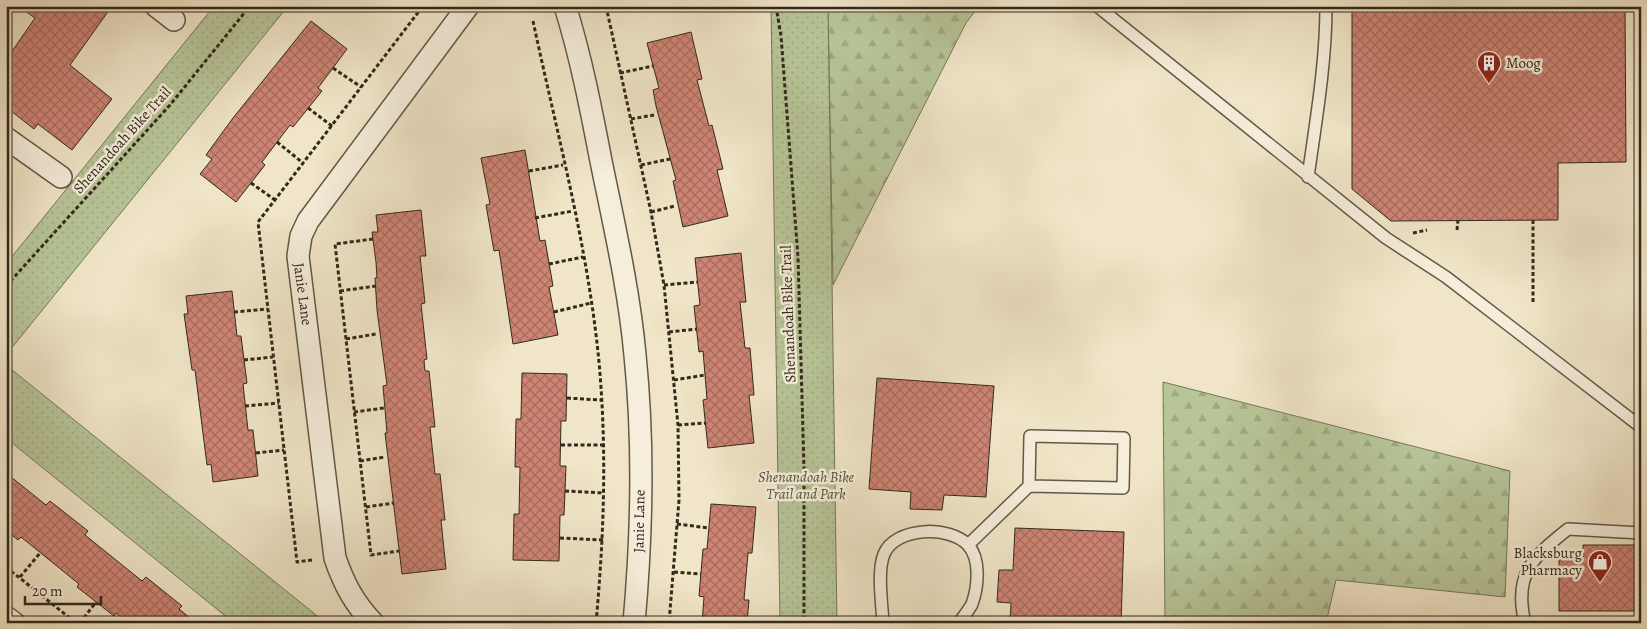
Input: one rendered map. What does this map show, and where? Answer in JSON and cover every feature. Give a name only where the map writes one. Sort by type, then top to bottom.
[{"type":"street","points":[[156,6],[174,20]]},
{"type":"street","name":"Janie Lane","points":[[373,623],[358,606],[344,583],[335,558],[298,244],[308,221],[468,6]]},
{"type":"street","name":"Janie Lane","points":[[565,6],[582,69],[614,221],[635,355],[640,472],[639,550],[634,623]]},
{"type":"street","points":[[6,138],[61,178]]},
{"type":"street","points":[[6,617],[14,623]]},
{"type":"lane","points":[[1097,6],[1386,238],[1446,277],[1641,427]]},
{"type":"lane","points":[[1308,177],[1326,34],[1326,6]]},
{"type":"lane","points":[[968,545],[1028,486],[1030,436],[1124,438],[1123,488],[1028,486]]},
{"type":"lane","points":[[1525,623],[1521,607],[1525,570],[1540,551],[1568,529],[1641,533]]},
{"type":"lane","points":[[883,623],[881,567],[884,554],[890,544],[900,536],[915,532],[950,534],[968,545],[976,560],[977,578],[972,604],[959,623]]},
{"type":"path","name":"Shenandoah Bike Trail","points":[[6,286],[186,86],[250,6]]},
{"type":"path","points":[[606,6],[651,212],[664,285],[674,380],[678,424],[680,500],[670,621],[702,622]]},
{"type":"path","name":"Shenandoah Bike Trail","points":[[776,6],[781,36],[798,258],[804,468],[804,623]]},
{"type":"path","points":[[533,21],[591,303],[604,445],[603,540],[596,623]]},
{"type":"path","points":[[620,73],[653,66]]},
{"type":"path","points":[[333,68],[361,87]]},
{"type":"path","points":[[308,108],[332,126]]},
{"type":"path","points":[[630,119],[654,115]]},
{"type":"path","points":[[277,142],[304,162]]},
{"type":"path","points":[[641,165],[670,159]]},
{"type":"path","points":[[529,171],[564,165]]},
{"type":"path","points":[[251,183],[275,200]]},
{"type":"path","points":[[651,212],[675,206]]},
{"type":"path","points":[[535,218],[573,211]]},
{"type":"path","points":[[1458,220],[1458,230]]},
{"type":"path","points":[[1533,220],[1533,302]]},
{"type":"path","points":[[373,239],[335,244],[371,555],[399,551]]},
{"type":"path","points":[[549,264],[583,257]]},
{"type":"path","points":[[664,285],[698,282]]},
{"type":"path","points":[[340,291],[376,286]]},
{"type":"path","points":[[554,312],[591,303]]},
{"type":"path","points":[[234,312],[268,309]]},
{"type":"path","points":[[669,332],[697,329]]},
{"type":"path","points":[[346,339],[376,334]]},
{"type":"path","points":[[244,360],[273,357]]},
{"type":"path","points":[[674,380],[705,375]]},
{"type":"path","points":[[567,398],[601,400]]},
{"type":"path","points":[[245,406],[278,403]]},
{"type":"path","points":[[354,412],[384,408]]},
{"type":"path","points":[[678,424],[706,423]]},
{"type":"path","points":[[561,445],[604,445]]},
{"type":"path","points":[[256,453],[284,450]]},
{"type":"path","points":[[360,461],[385,457]]},
{"type":"path","points":[[565,491],[604,493]]},
{"type":"path","points":[[366,507],[394,503]]},
{"type":"path","points":[[677,524],[709,528]]},
{"type":"path","points":[[560,538],[603,540]]},
{"type":"path","points":[[20,578],[40,553]]},
{"type":"path","points":[[6,567],[76,623]]},
{"type":"path","points":[[674,572],[701,574]]},
{"type":"path","points":[[80,623],[96,602]]},
{"type":"green space","points":[[214,6],[288,6],[6,355],[6,264]]},
{"type":"green space","name":"Shenandoah Bike Trail and Park","points":[[771,6],[828,6],[837,623],[780,623]]},
{"type":"green space","points":[[828,6],[979,6],[966,23],[833,285]]},
{"type":"green space","points":[[6,365],[326,623],[234,623],[6,438]]},
{"type":"green space","points":[[1163,382],[1510,471],[1505,597],[1336,580],[1326,623],[1165,623]]},
{"type":"building","points":[[18,6],[112,6],[70,65],[112,99],[72,150],[38,124],[34,129],[6,107],[6,60],[35,18]]},
{"type":"building","name":"Moog","points":[[1352,6],[1625,6],[1626,162],[1558,163],[1558,220],[1391,221],[1352,189]]},
{"type":"building","points":[[311,21],[347,49],[318,88],[322,91],[293,127],[290,125],[262,162],[265,165],[236,202],[200,174],[212,159],[206,155],[233,118]]},
{"type":"building","points":[[691,32],[702,79],[697,80],[709,126],[712,125],[723,169],[717,170],[728,216],[683,227],[673,181],[676,180],[656,106],[653,90],[659,88],[647,43]]},
{"type":"building","points":[[525,150],[540,241],[545,240],[553,286],[549,287],[558,335],[513,344],[499,250],[494,251],[486,205],[490,204],[481,158]]},
{"type":"building","points":[[421,210],[426,256],[420,256],[425,303],[421,304],[427,359],[424,360],[425,371],[429,371],[435,427],[430,427],[435,474],[440,474],[445,520],[441,520],[446,569],[402,574],[385,433],[387,433],[383,386],[387,385],[377,310],[376,262],[372,232],[378,232],[376,215]]},
{"type":"building","points":[[741,253],[746,302],[740,302],[745,348],[750,348],[754,395],[749,395],[754,443],[708,448],[703,400],[707,399],[703,351],[699,352],[694,306],[700,305],[695,258]]},
{"type":"building","points":[[232,291],[237,336],[241,336],[247,383],[243,384],[248,430],[253,430],[258,476],[213,482],[211,464],[207,465],[195,370],[192,370],[184,314],[188,314],[186,296]]},
{"type":"building","points":[[522,373],[567,374],[566,421],[561,421],[560,466],[566,466],[564,515],[560,515],[559,561],[513,560],[514,514],[519,514],[520,467],[515,467],[516,419],[521,419]]},
{"type":"building","points":[[877,378],[994,386],[986,497],[944,495],[942,510],[910,509],[911,492],[869,489]]},
{"type":"building","points":[[6,473],[46,505],[50,501],[88,531],[85,535],[142,581],[146,577],[182,606],[179,609],[196,623],[129,623],[116,613],[114,616],[77,587],[79,584],[21,537],[18,540],[6,530]]},
{"type":"building","points":[[711,504],[756,507],[752,553],[748,553],[744,600],[749,600],[747,623],[702,623],[704,597],[699,596],[703,549],[707,549]]},
{"type":"building","points":[[1015,528],[1124,532],[1121,623],[1010,623],[1011,603],[997,602],[999,570],[1013,570]]},
{"type":"building","name":"Blacksburg Pharmacy","points":[[1583,545],[1641,545],[1641,611],[1559,611],[1559,555],[1583,555]]},
{"type":"place","name":"Moog","points":[[1489,84]]},
{"type":"place","name":"Blacksburg Pharmacy","points":[[1600,583]]}]
